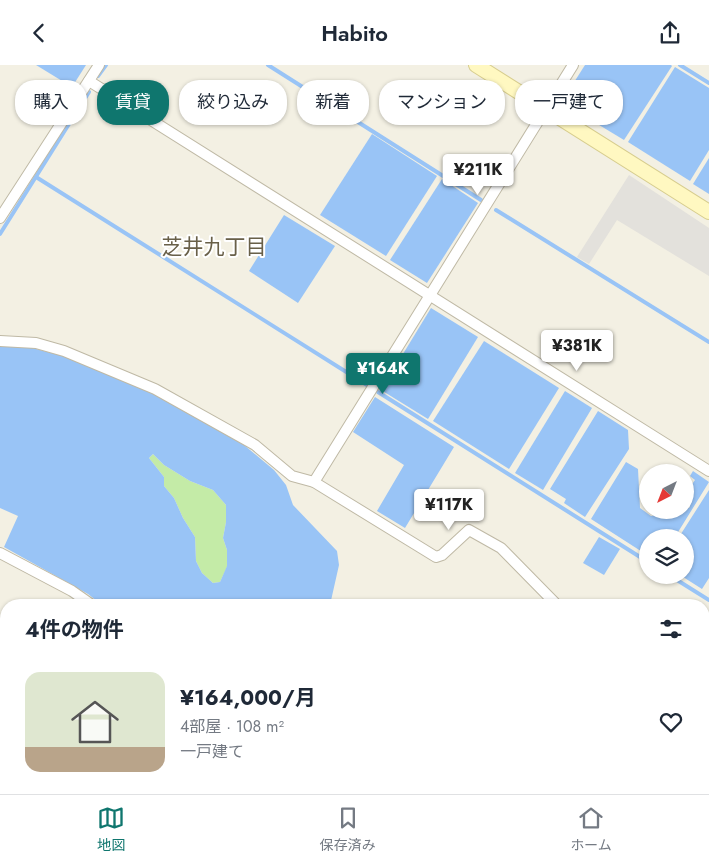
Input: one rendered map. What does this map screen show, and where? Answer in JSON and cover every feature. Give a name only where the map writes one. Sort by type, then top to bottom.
[{"type":"street","points":[[0,218],[98,65]]},
{"type":"street","points":[[476,65],[515,90]]},
{"type":"street","points":[[564,80],[573,65]]},
{"type":"street","points":[[88,81],[709,471]]},
{"type":"street","points":[[314,481],[536,125]]},
{"type":"street","points":[[571,125],[709,212]]},
{"type":"street","points":[[0,341],[36,343],[64,351],[155,389],[256,445],[292,477],[314,481],[436,557],[442,555],[469,530],[501,548],[551,599]]},
{"type":"street","points":[[0,553],[83,599]]},
{"type":"green space","points":[[153,454],[164,465],[190,481],[213,490],[226,505],[226,522],[223,538],[227,550],[227,567],[220,582],[213,583],[202,573],[196,561],[195,537],[183,518],[174,498],[164,486],[164,477],[149,458]]},
{"type":"shaded area","points":[[629,175],[709,228],[709,276],[617,220],[589,264],[577,257]]},
{"type":"water","points":[[36,65],[86,65],[76,80],[61,80]]},
{"type":"water","points":[[585,65],[672,66],[624,140],[599,125],[623,125],[623,80],[575,80]]},
{"type":"water","points":[[675,67],[709,88],[709,150],[690,181],[628,142]]},
{"type":"water","points":[[372,134],[437,176],[386,256],[320,215]]},
{"type":"water","points":[[709,158],[709,194],[693,184]]},
{"type":"water","points":[[442,179],[478,203],[427,283],[390,260]]},
{"type":"water","points":[[284,215],[335,246],[298,303],[249,271]]},
{"type":"water","points":[[431,308],[478,337],[428,419],[381,390]]},
{"type":"water","points":[[484,341],[559,388],[509,469],[433,421]]},
{"type":"water","points":[[25,346],[70,358],[154,394],[244,445],[274,470],[286,485],[293,505],[337,551],[339,565],[331,599],[94,599],[4,547],[18,516],[0,508],[0,347]],"holes":[[[153,454],[164,465],[190,481],[213,490],[226,505],[226,522],[223,538],[227,550],[227,566],[220,582],[213,583],[202,573],[196,561],[195,537],[183,518],[174,498],[164,486],[164,477],[149,458]]]},
{"type":"water","points":[[565,391],[592,408],[543,490],[515,473]]},
{"type":"water","points":[[375,397],[454,447],[405,528],[377,511],[404,465],[353,432]]},
{"type":"water","points":[[598,411],[628,430],[629,449],[585,517],[564,503],[566,499],[550,489]]},
{"type":"water","points":[[626,462],[638,469],[639,519],[686,519],[680,529],[639,529],[639,550],[591,519]]},
{"type":"water","points":[[694,472],[709,482],[694,506]]},
{"type":"water","points":[[709,490],[709,578],[702,589],[694,584],[694,529],[684,529],[690,519],[694,519],[694,514]]},
{"type":"water","points":[[599,537],[620,549],[604,575],[583,563]]},
{"type":"waterway","points":[[98,76],[106,65]]},
{"type":"waterway","points":[[268,65],[481,200]]},
{"type":"waterway","points":[[680,65],[709,83]]},
{"type":"waterway","points":[[0,234],[89,92]]},
{"type":"waterway","points":[[36,177],[367,385]]},
{"type":"waterway","points":[[496,210],[709,342]]},
{"type":"waterway","points":[[378,392],[639,556]]},
{"type":"waterway","points":[[683,584],[707,599]]},
{"type":"district","name":"芝井九丁目","points":[[214,247]]}]
